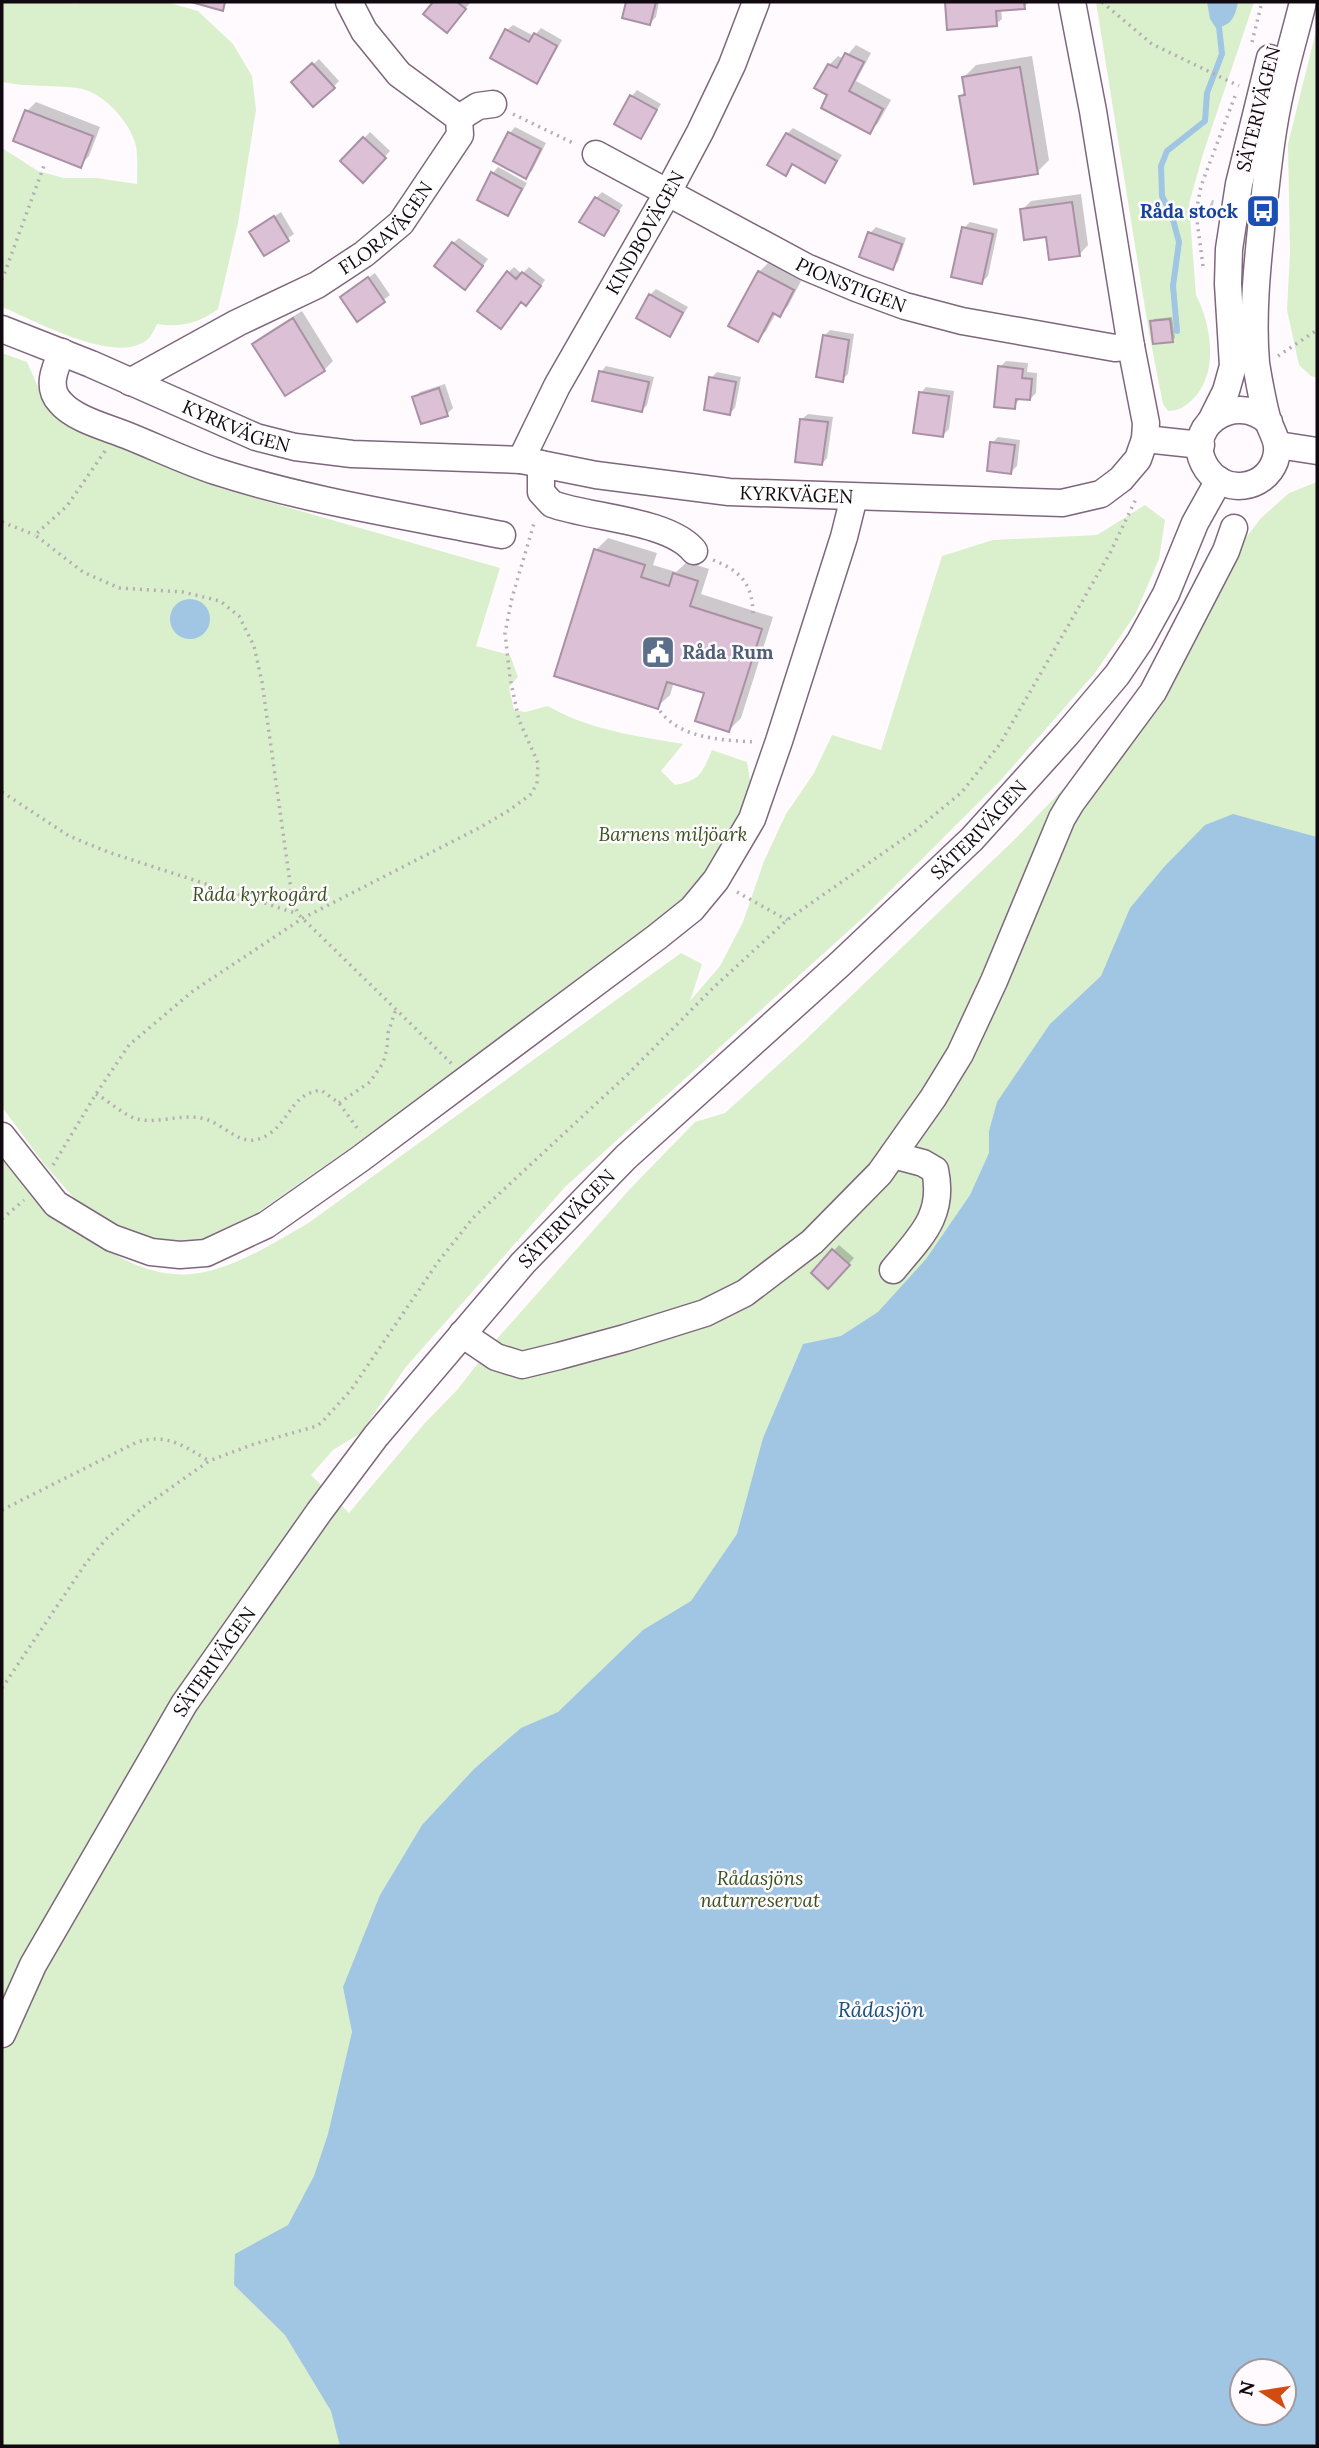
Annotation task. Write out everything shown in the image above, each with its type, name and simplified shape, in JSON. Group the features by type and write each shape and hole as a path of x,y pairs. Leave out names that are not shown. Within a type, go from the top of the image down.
{"street":[{"path":"349,2 364,31 399,74 458,118 478,106 493,104"},
{"name":"KINDBOVÄGEN","path":"531,462 557,386 668,192 732,65 756,2"},
{"name":"KYRKVÄGEN","path":"2,328 256,436 295,447 364,454 531,462 596,475 729,492 1062,503 1101,494 1121,479 1138,459 1146,423 1072,2"},
{"name":"SÄTERIVÄGEN","path":"1206,433 1226,391 1233,366 1228,284 1229,249 1239,184 1285,2"},
{"name":"SÄTERIVÄGEN","path":"1273,434 1256,365 1257,264 1270,147 1280,91 1303,2"},
{"name":"FLORAVÄGEN","path":"130,382 237,323 317,285 391,233 416,203 460,135 458,118"},
{"name":"PIONSTIGEN","path":"596,155 806,267 905,306 961,321 1115,348 1131,346"},
{"path":"62,352 52,377 54,394 61,404 80,416 116,431 215,471 372,509 502,535"},
{"path":"1240,409 1259,414 1273,434 1275,463 1259,481 1236,486 1219,480 1205,465 1206,433 1221,413 1240,409"},
{"path":"1144,439 1206,433"},
{"path":"1273,434 1317,451"},
{"path":"531,462 545,498 562,508 656,529 675,536 694,551"},
{"name":"SÄTERIVÄGEN","path":"2,2034 33,1965 184,1704 376,1436 523,1263 626,1157 840,964 972,839 1067,734 1117,675 1140,641 1166,594 1195,523 1219,480"},
{"path":"2,1136 57,1204 112,1238 151,1252 180,1255 206,1253 266,1225 467,1079 683,916 716,880 752,819 844,537 854,497"},
{"path":"462,1334 496,1357 523,1365 705,1313 745,1293 812,1242 880,1173 960,1054 994,981 1062,818 1070,803 1153,692 1226,551 1234,528"},
{"path":"893,1155 923,1163 935,1170 939,1188 936,1210 926,1229 893,1270"}],"path":[{"path":"1102,2 1152,44 1238,86"},
{"path":"493,104 596,155"},
{"path":"2,279 45,163"},
{"path":"35,535 67,506 93,471 116,431"},
{"path":"2,1688 86,1563 106,1539 142,1508 209,1461 254,1444 317,1426 322,1422 351,1390 438,1262 473,1218 627,1075 713,988 787,920 916,830 962,792 1000,744 1055,653 1110,553 1136,499 1136,490"},
{"path":"2,1219 41,1186 129,1045 193,991 303,918 508,811 530,795 537,784 538,763 519,720 510,678 505,633 541,492"},
{"path":"2,522 35,535 83,572 120,587 183,592 220,601 239,616 254,646 262,682 292,897 298,914"},
{"path":"694,551 730,567 741,576 753,602 753,616"},
{"path":"660,711 666,719 684,730 711,738 779,741"},
{"path":"2,792 69,836 98,848 298,914 467,1079"},
{"path":"716,880 787,920"},
{"path":"340,1102 369,1082 383,1063 388,1033 396,1009"},
{"path":"96,1094 135,1119 204,1118 239,1139 255,1139 269,1134 307,1093 321,1090 340,1102 373,1149"},
{"path":"2,1510 137,1442 152,1438 165,1438 209,1461"}],"green space":[{"path":"5,2 166,2 198,11 233,44 252,76 256,110 238,223 218,309 211,314 182,325 157,324 149,338 135,346 118,348 76,339 2,307 2,148 38,171 64,178 96,178 137,184 137,155 133,136 121,117 105,101 77,88 2,82 2,5"},
{"path":"1096,2 1254,2 1189,204 1196,295 1206,321 1210,350 1201,390 1184,407 1168,411 1163,404 1149,333","holes":["1170,319 1173,342 1153,344 1150,321"]},
{"path":"1317,27 1317,378 1299,365 1287,310 1290,253 1288,144"},
{"name":"Råda kyrkogård","path":"2,353 27,362 39,389 67,417 220,488 500,568 476,646 510,655 518,677 509,687 514,710 525,712 548,706 596,726 683,744 661,771 675,785 690,781 700,774 712,750 747,762 752,792 749,814 690,896 460,1071 214,1243 152,1246 95,1222 44,1164 2,1107"},
{"name":"Rådasjöns naturreservat","path":"1317,482 1317,2446 2,2446 2,1156 71,1223 97,1243 125,1260 154,1271 184,1274 216,1269 263,1249 307,1224 681,953 702,964 690,1001 720,966 743,922 764,861 786,814 814,773 832,735 881,750 942,556 993,540 1097,535 1145,505 1165,520 1159,559 1135,615 1094,674 1000,781 865,916 565,1187 405,1368 361,1433 333,1450 311,1475 349,1513 424,1424 457,1390 496,1340 629,1190 695,1122 725,1113 799,1046 1014,840 1116,734 1228,561 1261,518 1289,493"}],"water":[{"path":"1207,2 1238,2 1232,20 1216,28 1210,19"},
{"path":"190,599 204,605 210,619 204,633 190,639 176,633 170,619 176,605"},
{"name":"Rådasjön","path":"1233,814 1317,837 1317,2446 340,2446 331,2411 285,2335 234,2285 235,2254 288,2225 314,2176 328,2134 352,2032 343,1987 380,1895 422,1825 474,1769 521,1728 558,1712 643,1630 691,1601 737,1534 763,1438 803,1344 841,1336 878,1312 926,1259 970,1195 989,1153 989,1131 997,1102 1050,1024 1101,976 1130,908 1164,867 1205,825"}],"building":[{"path":"191,2 225,2 223,11"},
{"path":"433,2 457,2 466,9 447,33 423,14"},
{"path":"626,2 656,2 650,25 622,18"},
{"path":"945,2 1024,2 1025,9 996,11 997,26 947,30"},
{"path":"505,29 529,42 534,33 557,46 537,84 490,58"},
{"path":"845,53 864,62 849,91 883,109 870,134 821,108 827,95 814,88 828,64 837,68"},
{"path":"312,63 335,88 313,107 291,82"},
{"path":"1020,67 1038,174 974,184 959,96 965,95 962,77"},
{"path":"630,95 657,110 641,139 614,124"},
{"path":"25,110 93,136 81,168 13,141"},
{"path":"508,132 541,149 526,179 493,161"},
{"path":"786,133 837,161 825,183 792,164 786,176 767,165"},
{"path":"363,137 386,158 363,183 340,161"},
{"path":"491,172 522,189 508,216 477,200"},
{"path":"595,197 619,211 604,236 579,222"},
{"path":"1072,202 1080,256 1049,260 1046,237 1024,240 1020,209"},
{"path":"274,216 289,241 264,256 249,232"},
{"path":"962,227 993,234 982,284 951,277"},
{"path":"868,232 902,244 893,270 859,257"},
{"path":"452,242 483,266 465,290 434,266"},
{"path":"507,271 516,279 522,272 541,286 526,306 521,302 501,329 477,311"},
{"path":"758,271 794,290 780,317 773,313 758,342 728,326"},
{"path":"368,277 385,302 357,322 340,297"},
{"path":"649,294 683,313 670,337 636,318"},
{"path":"293,318 325,371 285,396 252,344"},
{"path":"1170,319 1173,342 1153,344 1150,321"},
{"path":"823,335 849,340 843,382 816,377"},
{"path":"998,366 1023,369 1022,378 1032,379 1030,400 1016,399 1015,409 994,407"},
{"path":"599,371 649,382 642,412 592,401"},
{"path":"709,377 736,382 730,415 704,410"},
{"path":"439,388 448,416 421,424 412,397"},
{"path":"919,392 949,396 943,437 913,433"},
{"path":"800,419 828,422 822,465 795,462"},
{"path":"990,442 1015,445 1011,474 987,471"},
{"name":"Råda Rum","path":"594,549 645,565 641,577 669,586 673,573 698,581 690,606 762,629 729,732 695,721 704,693 667,682 658,709 554,676"},
{"path":"832,1249 850,1265 828,1289 811,1273"}],"waterway":[{"path":"1177,331 1173,286 1179,242 1172,216 1162,196 1161,166 1167,151 1205,121 1207,93 1222,54 1219,27"}],"place":[{"name":"Råda stock","path":"1263,211"},
{"name":"Råda Rum","path":"658,652"}],"park label":[{"name":"Barnens miljöark","path":"673,834"}]}
